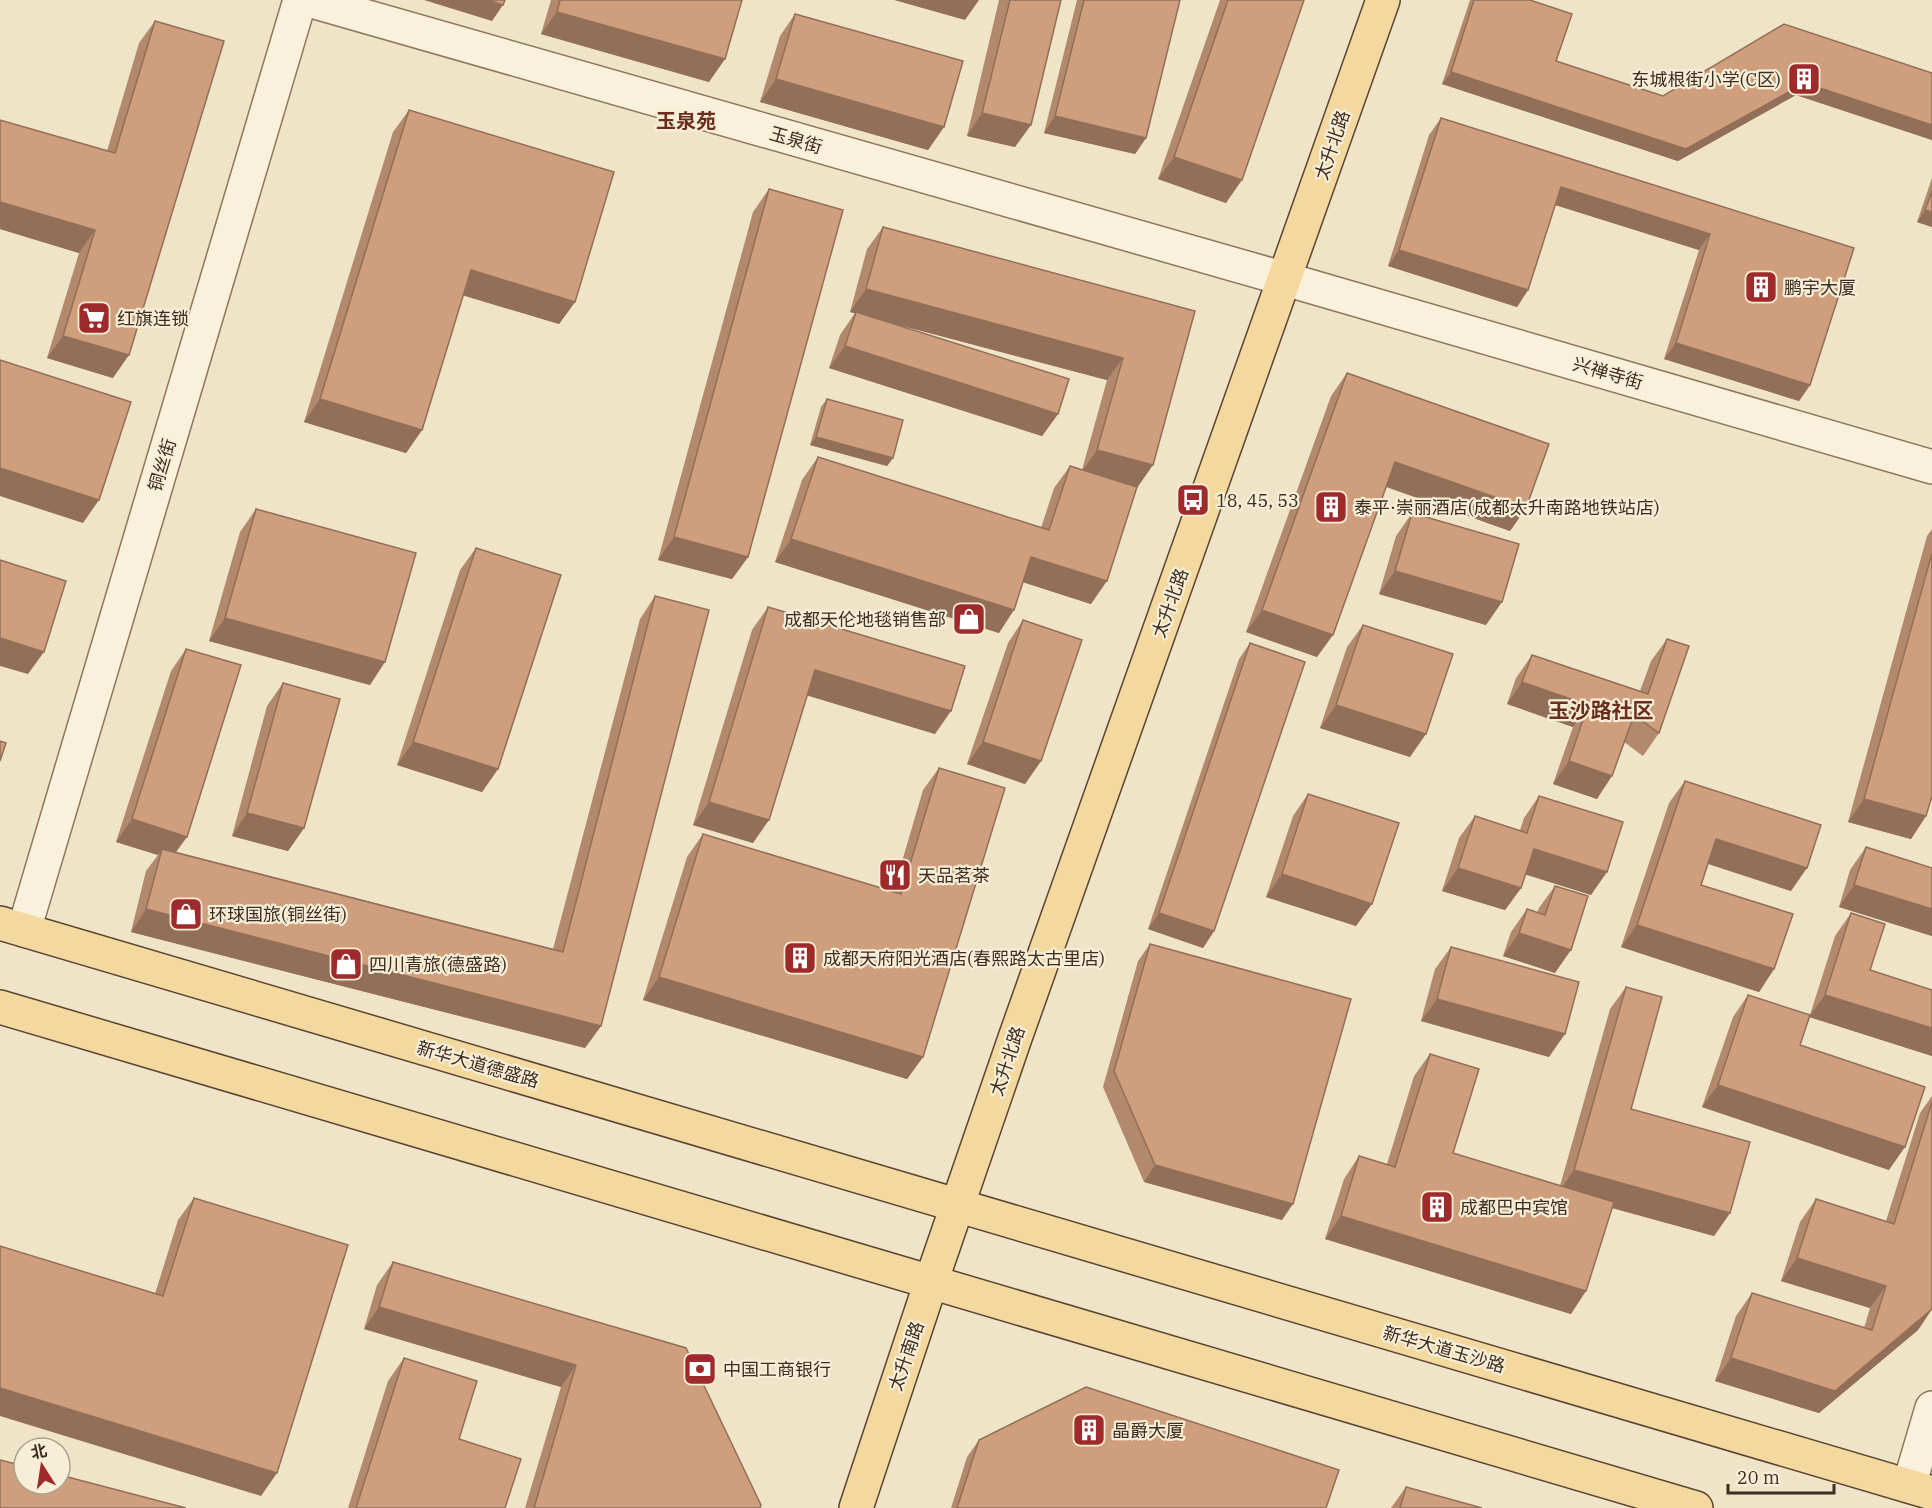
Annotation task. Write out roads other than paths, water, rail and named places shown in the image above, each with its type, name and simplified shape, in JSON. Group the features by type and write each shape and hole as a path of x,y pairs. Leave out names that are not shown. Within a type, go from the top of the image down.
{"main road":[{"name":"太升北路","path":"957,1206 1383,0"},
{"name":"新华大道德盛路","path":"12,926 957,1206"},
{"path":"0,1007 1696,1508"},
{"name":"太升南路","path":"856,1508 957,1206"},
{"name":"新华大道玉沙路","path":"957,1206 1920,1490"}],"street":[{"name":"铜丝街","path":"12,926 300,0"},
{"name":"玉泉街","path":"308,0 1285,279"},
{"name":"兴禅寺街","path":"1285,279 1932,467"},
{"path":"1920,1490 1932,1408"}],"place":[{"name":"东城根街小学(C区)","path":"1804,79"},
{"name":"鹏宇大厦","path":"1761,287"},
{"name":"红旗连锁","path":"94,318"},
{"name":"18, 45, 53","path":"1193,500"},
{"name":"泰平·崇丽酒店(成都太升南路地铁站店)","path":"1331,507"},
{"name":"成都天伦地毯销售部","path":"969,619"},
{"name":"天品茗茶","path":"895,875"},
{"name":"环球国旅(铜丝街)","path":"186,914"},
{"name":"成都天府阳光酒店(春熙路太古里店)","path":"800,958"},
{"name":"四川青旅(德盛路)","path":"346,964"},
{"name":"成都巴中宾馆","path":"1437,1207"},
{"name":"中国工商银行","path":"700,1369"},
{"name":"晶爵大厦","path":"1089,1430"}],"district":[{"name":"玉泉苑","path":"686,120"},
{"name":"玉沙路社区","path":"1601,710"}]}
